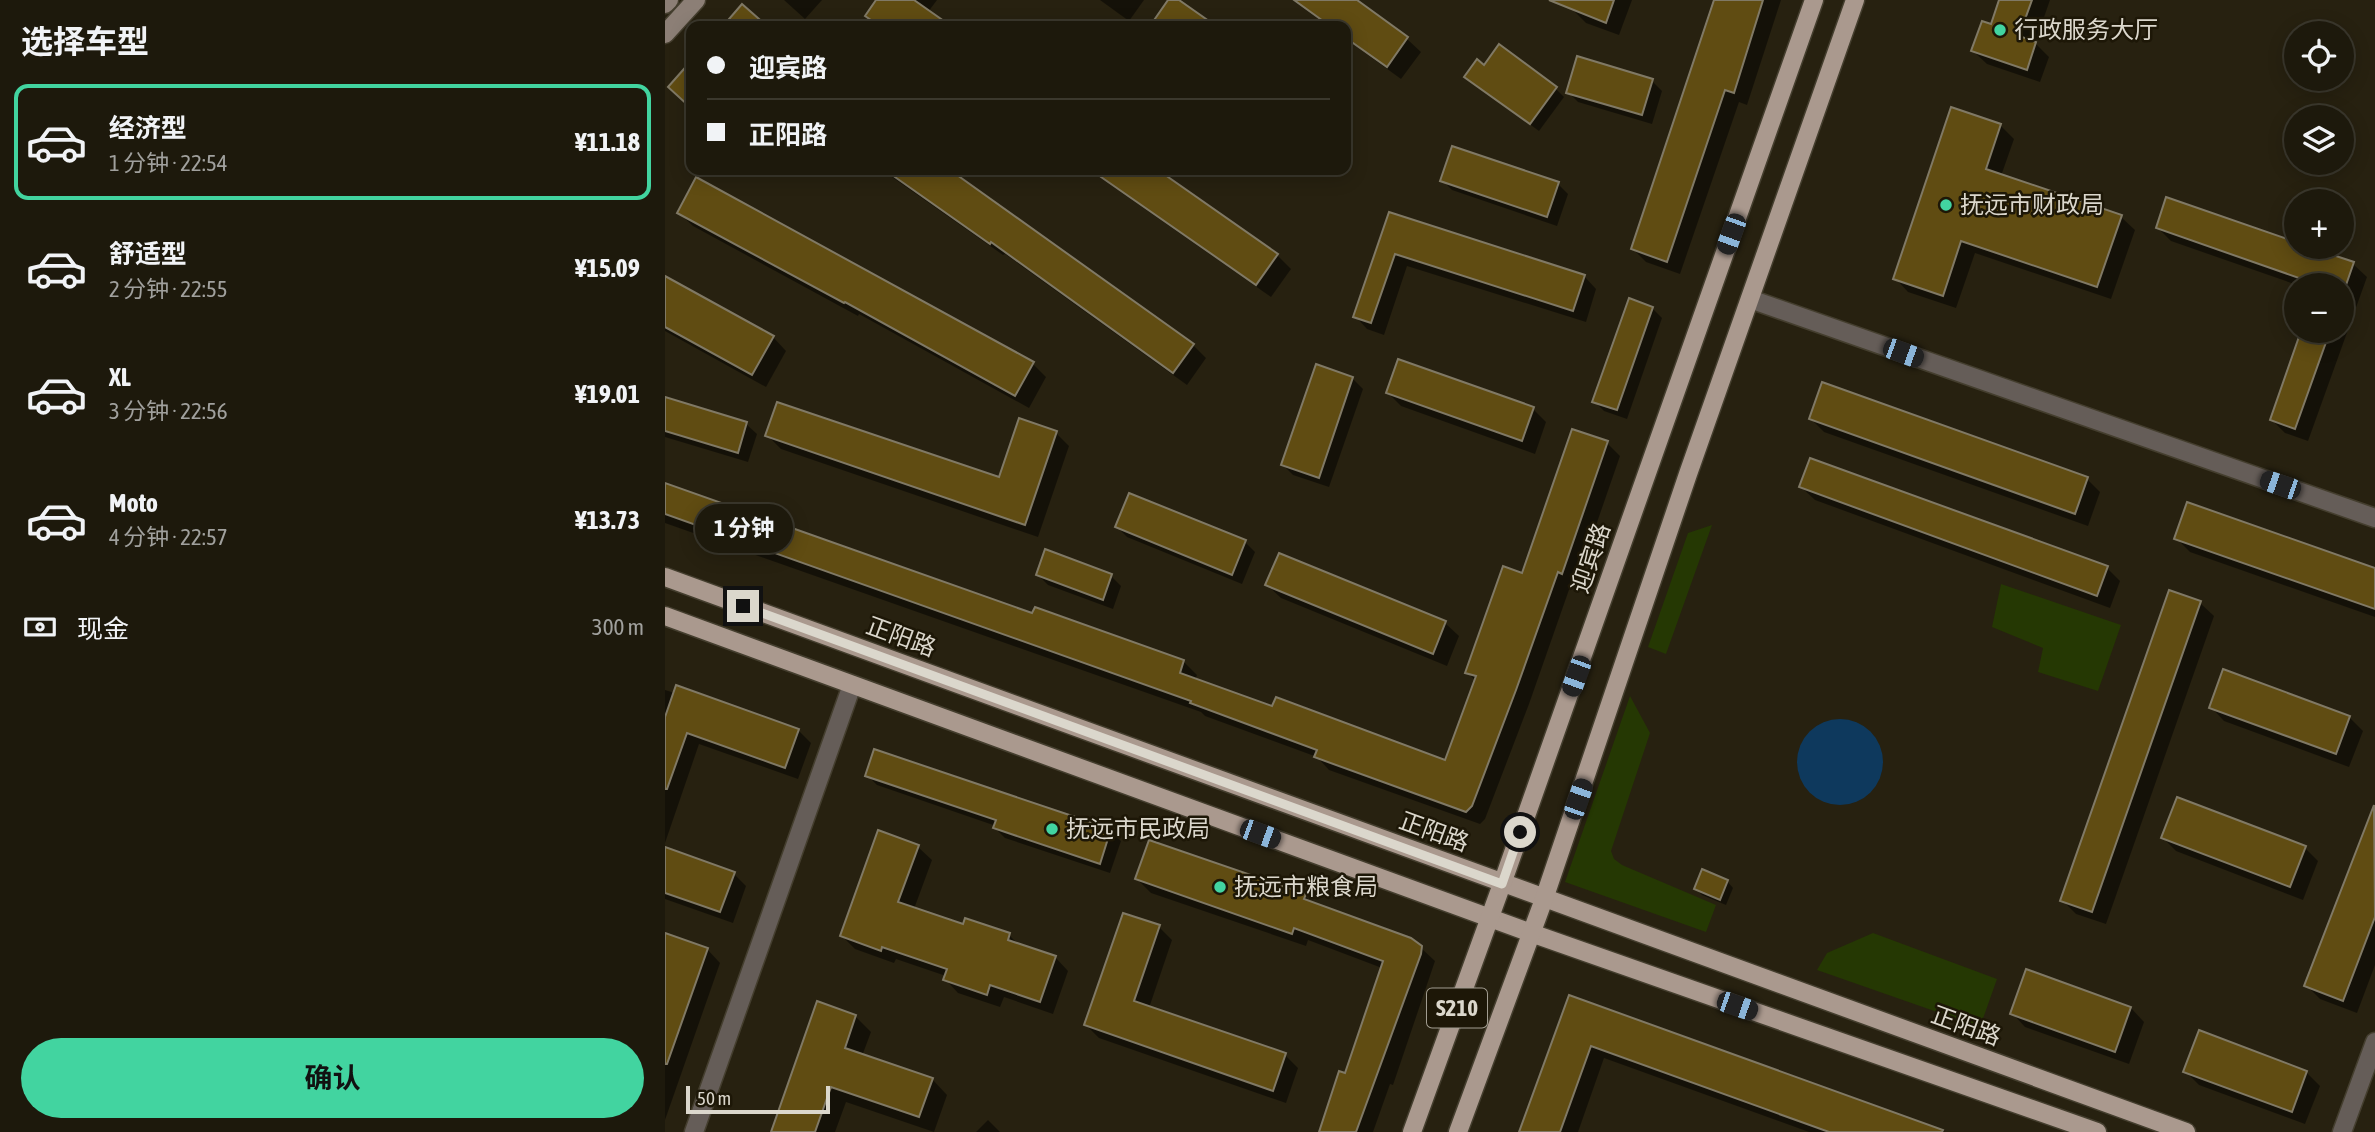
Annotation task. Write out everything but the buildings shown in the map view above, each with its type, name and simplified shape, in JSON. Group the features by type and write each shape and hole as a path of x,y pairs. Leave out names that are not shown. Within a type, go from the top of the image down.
{"main road":[{"path":"665,4 669,0"},
{"path":"665,34 696,0"},
{"name":"迎宾路","path":"1412,1132 1814,0"},
{"path":"1544,899 1855,0"},
{"name":"正阳路","path":"665,577 2186,1132"},
{"path":"665,616 1489,918 2097,1132"},
{"name":"S210","path":"1458,1132 1544,899"}],"street":[{"path":"1750,299 2375,518"},
{"path":"694,1132 852,685"},
{"path":"2342,1132 2375,1042"}],"green space":[{"path":"1712,525 1666,654 1648,647 1688,533"},
{"path":"2001,584 2121,625 2098,691 2038,672 2043,648 1992,627"},
{"path":"1630,696 1650,733 1611,851 1614,859 1622,865 1716,905 1706,932 1565,882"},
{"path":"1873,933 1997,979 1980,1027 1817,970 1827,953"}],"water":[{"path":"1832,719 1848,719 1871,731 1880,745 1883,762 1880,779 1871,793 1848,805 1832,805 1816,798 1804,786 1797,770 1797,754 1804,738 1816,726"}],"place":[{"name":"行政服务大厅","path":"2000,30"},
{"name":"抚远市财政局","path":"1946,205"},
{"name":"抚远市民政局","path":"1052,829"},
{"name":"抚远市粮食局","path":"1220,887"}],"route":[{"path":"743,606 1502,884 1520,832"}]}
